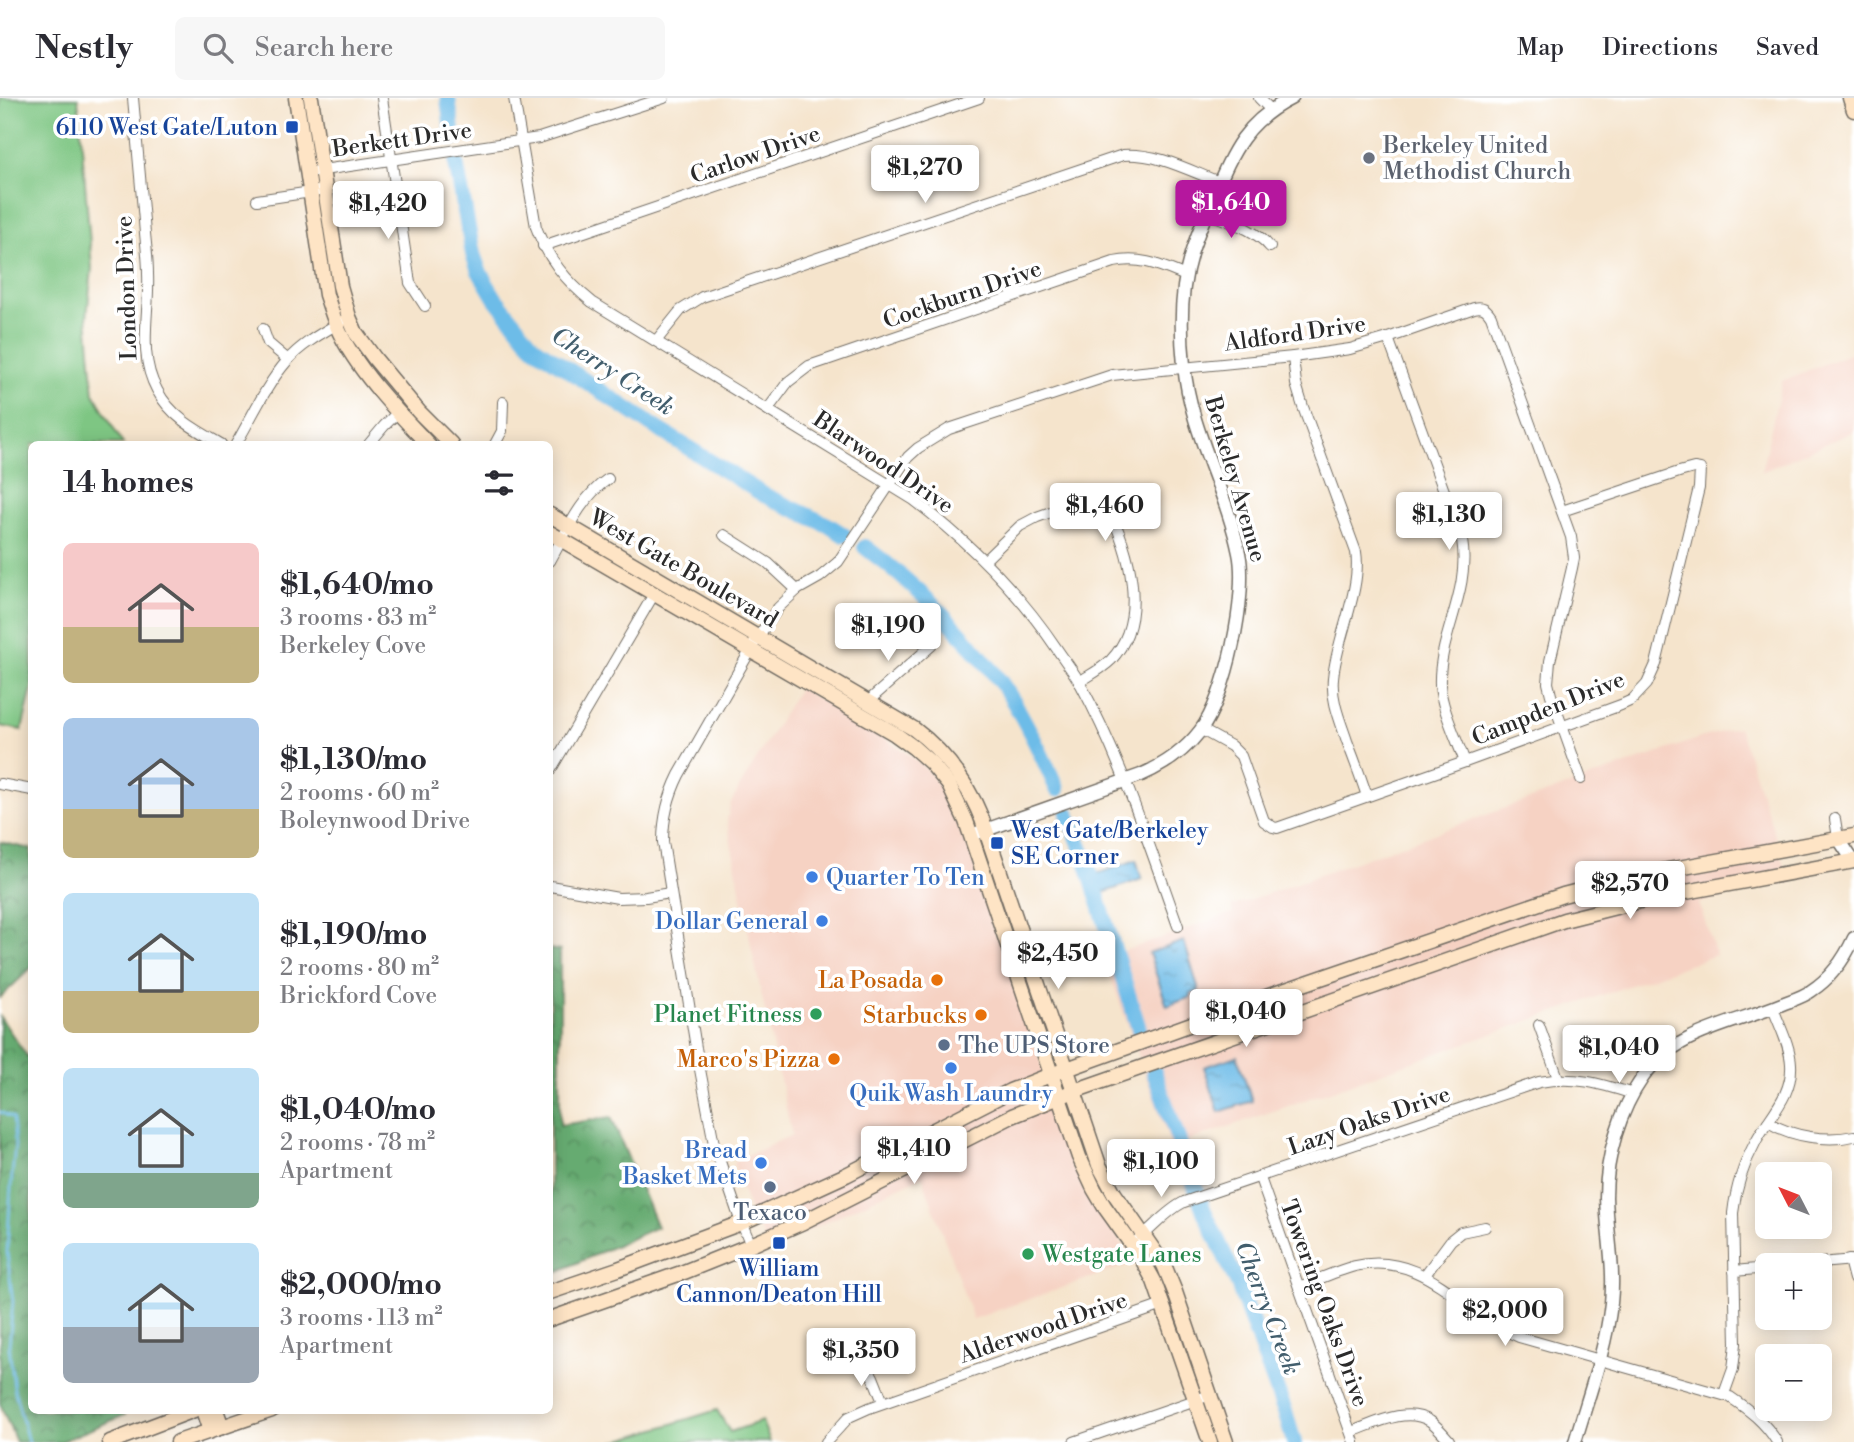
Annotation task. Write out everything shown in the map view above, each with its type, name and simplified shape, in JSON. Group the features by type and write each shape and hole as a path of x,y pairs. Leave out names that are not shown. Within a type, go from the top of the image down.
{"main road":[{"path":"296,98 314,172 325,190 340,286 342,321 356,333 419,412 448,441"},
{"path":"312,98 314,172 310,192 326,295 342,321 354,357 425,441"},
{"path":"1850,98 1854,110"},
{"name":"West Gate Boulevard","path":"553,517 870,702 914,729 945,756 973,797 1002,930 1060,1072"},
{"name":"West Gate Boulevard","path":"555,537 893,733 931,762 949,785 979,832 1018,923 1067,1093 1103,1174 1138,1240 1203,1397 1226,1442"},
{"path":"553,1291 741,1223 1010,1091 1280,992 1446,934 1608,882 1854,836"},
{"path":"553,1318 684,1272 751,1245 803,1222 1012,1116 1067,1093 1564,920 1607,908 1854,861"},
{"path":"1002,930 1018,923"},
{"path":"1446,934 1454,958"},
{"path":"916,1138 929,1159"},
{"name":"West Gate Boulevard","path":"1138,1240 1164,1265 1203,1397 1210,1442"},
{"path":"110,1442 184,1414"},
{"path":"206,1414 216,1429"},
{"path":"216,1414 216,1429"},
{"path":"178,1442 260,1414"}],"street":[{"name":"London Drive","path":"133,98 149,274 145,329 150,375 161,398 176,415 216,441"},
{"path":"382,98 410,283 425,306"},
{"name":"Blarwood Drive","path":"514,98 533,217 543,246 553,263 578,290 592,302 890,484 930,512 985,560 1040,623 1079,682 1103,731 1125,781 1178,926"},
{"name":"Berkett Drive","path":"314,172 540,138 664,98"},
{"name":"Carlow Drive","path":"543,246 979,98"},
{"path":"1259,98 1271,110"},
{"name":"Berkeley Avenue","path":"979,832 1125,781 1170,761 1202,730 1217,699 1237,621 1242,568 1235,536 1199,433 1184,368 1182,317 1185,276 1219,182 1236,145 1253,125 1292,98"},
{"path":"656,341 681,310 702,297 1123,155 1146,155 1219,182"},
{"path":"257,200 325,190"},
{"path":"1207,213 1255,233 1270,247"},
{"name":"Cockburn Drive","path":"768,409 788,382 809,366 1114,262 1147,261 1185,276"},
{"name":"Aldford Drive","path":"751,1245 714,1144 663,842 668,799 758,637 778,608 797,590 820,577 838,562 900,467 918,447 949,429 1112,375 1350,349 1480,306 1488,311 1571,537 1574,558 1550,661 1548,683 1581,779"},
{"path":"238,441 288,360 301,347 342,321"},
{"path":"263,329 268,343 288,360"},
{"path":"1388,338 1462,540 1463,578 1441,666 1440,686 1465,762"},
{"path":"1293,357 1296,384 1303,407 1358,562 1335,665 1332,691 1367,796"},
{"path":"497,441 502,431 503,402"},
{"path":"372,441 398,412"},
{"name":"Campden Drive","path":"1202,730 1231,746 1241,756 1264,821 1278,828 1632,700 1647,684 1659,652 1700,482 1700,469 1679,472 1562,512"},
{"path":"555,537 569,527 587,498 608,479"},
{"path":"985,560 1020,526 1037,517 1090,498 1102,500 1106,504 1126,555 1133,601 1127,632 1115,655 1110,662 1079,682"},
{"path":"724,535 768,563 797,590"},
{"path":"553,766 654,594"},
{"path":"870,702 931,646"},
{"path":"0,784 28,789"},
{"path":"1835,819 1838,838 1854,861"},
{"path":"553,887 618,898 670,893"},
{"path":"1575,1442 1608,1326 1613,1284 1606,1199 1608,1173 1613,1145 1633,1094 1644,1076 1671,1049 1689,1038 1810,993 1842,962 1854,938"},
{"path":"1724,1394 1735,1356 1735,1192 1741,1172 1757,1139 1787,1092 1791,1076 1787,1046 1773,1007"},
{"path":"1539,1025 1558,1078"},
{"name":"Lazy Oaks Drive","path":"1138,1240 1184,1202 1539,1082 1558,1078 1597,1082 1633,1094"},
{"path":"1768,1122 1787,1132 1838,1139 1854,1136"},
{"name":"Towering Oaks Drive","path":"1259,1178 1352,1437"},
{"path":"1425,1275 1451,1240 1461,1232 1485,1227"},
{"path":"1832,1262 1851,1260 1854,1279"},
{"path":"1299,1287 1354,1267 1372,1264 1404,1267 1425,1275 1492,1323 1511,1333 1724,1394 1752,1412 1777,1442"},
{"path":"1734,1271 1755,1269"},
{"name":"Alderwood Drive","path":"826,1442 849,1417 883,1402 1163,1305"},
{"path":"863,1360 883,1402"},
{"path":"1074,1442 1203,1397"},
{"path":"1352,1437 1396,1417 1418,1415 1429,1420 1449,1440"}],"shaded area":[{"path":"1854,352 1854,431 1761,472 1782,381"},
{"path":"799,688 905,752 927,770 944,792 961,826 1079,1174 1101,1216 1136,1262 973,1319 922,1176 769,1249 747,1204 733,1162 792,1135 727,821 730,805"},
{"path":"1739,727 1790,881 1741,890 1699,903 1716,955 1171,1147 1104,958 1233,913 1231,907 1700,738"}],"green space":[{"path":"0,98 78,98 92,268 87,317 94,394 121,441 28,441 28,705 22,730 0,726"},
{"path":"0,842 28,848 28,971 0,998"},
{"path":"553,950 560,951 560,1125 611,1117 657,1227 553,1274"},
{"path":"0,1017 28,1058 28,1414 125,1415 60,1442 16,1442 0,1404"},
{"path":"717,1410 730,1432 762,1421 770,1442 614,1442"}],"water":[{"path":"1136,860 1142,879 1103,893 1096,874"},
{"path":"1184,941 1199,991 1167,1006 1149,953"},
{"path":"1237,1056 1252,1101 1219,1112 1204,1067"}],"waterway":[{"name":"Cherry Creek","path":"448,98 453,138"},
{"name":"Cherry Creek","path":"456,163 473,254 479,271 495,298 533,346 650,424 764,495 844,535"},
{"name":"Cherry Creek","path":"865,547 903,577 938,610 987,664 1017,708 1057,789"},
{"name":"Cherry Creek","path":"1068,814 1084,854 1139,1029"},
{"name":"Cherry Creek","path":"1154,1072 1204,1211 1238,1284 1294,1442"},
{"path":"0,1112 13,1118 15,1145 7,1252 13,1302 9,1346 14,1388 28,1442"}],"place":[{"name":"6110 West Gate/Luton","path":"292,127"},
{"name":"Berkeley United Methodist Church","path":"1369,158"},
{"name":"West Gate/Berkeley SE Corner","path":"997,843"},
{"name":"Quarter To Ten","path":"812,877"},
{"name":"Dollar General","path":"822,921"},
{"name":"La Posada","path":"937,980"},
{"name":"Planet Fitness","path":"816,1014"},
{"name":"Starbucks","path":"981,1015"},
{"name":"The UPS Store","path":"944,1045"},
{"name":"Marco's Pizza","path":"834,1059"},
{"name":"Quik Wash Laundry","path":"951,1068"},
{"name":"Bread Basket Mets","path":"761,1163"},
{"name":"Texaco","path":"770,1187"},
{"name":"William Cannon/Deaton Hill","path":"779,1243"},
{"name":"Westgate Lanes","path":"1028,1254"}]}
